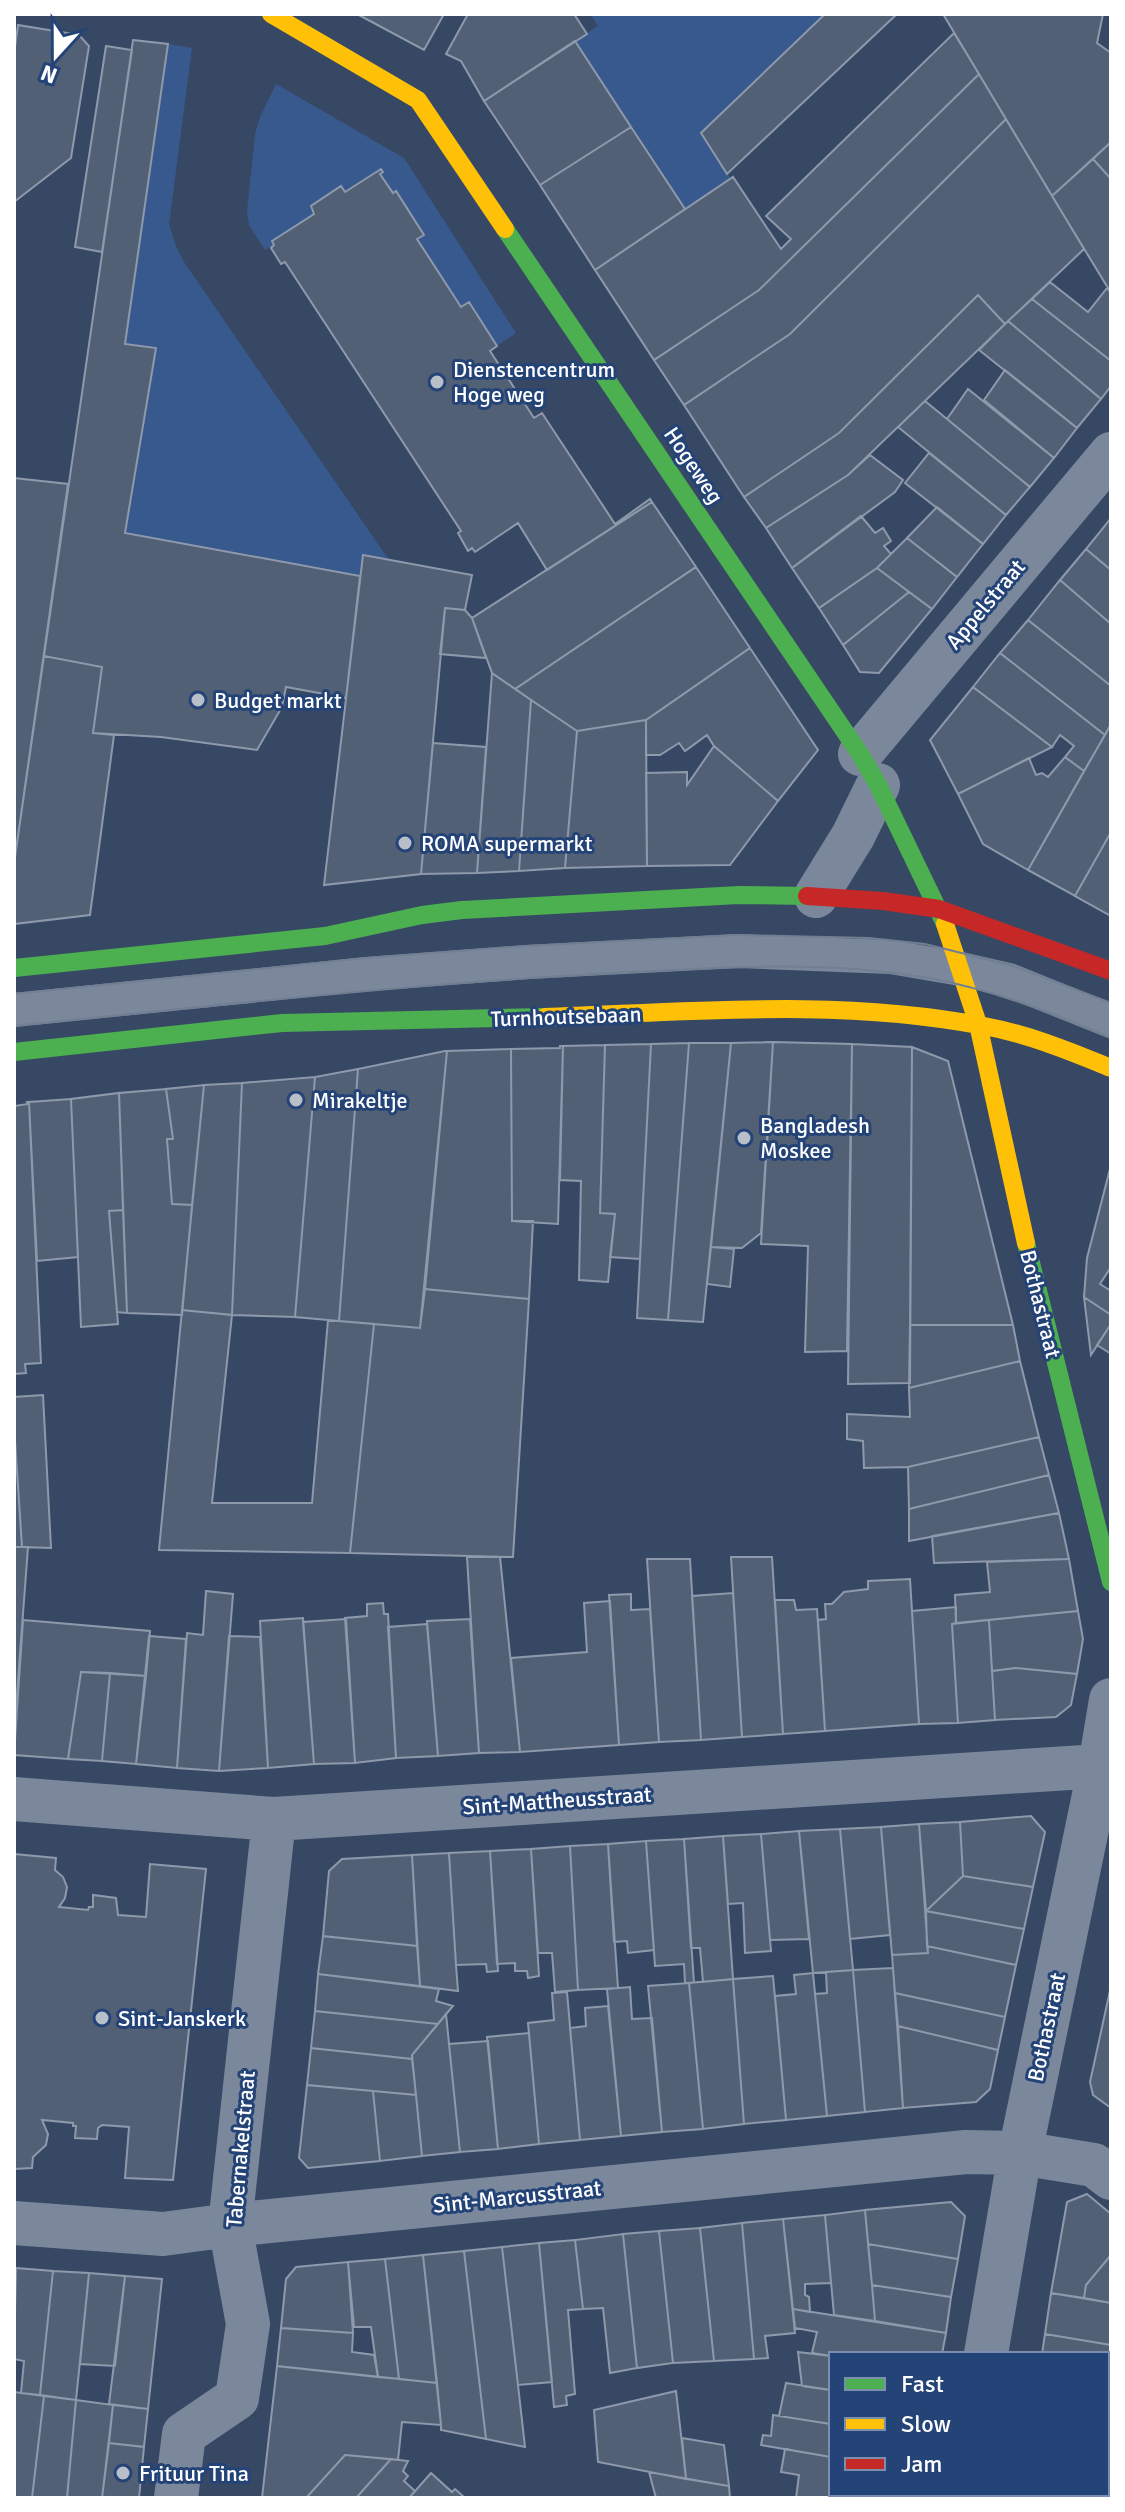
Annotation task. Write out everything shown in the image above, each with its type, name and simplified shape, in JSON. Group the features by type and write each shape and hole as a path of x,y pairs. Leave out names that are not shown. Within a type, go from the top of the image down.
{"main road":[{"name":"Hogeweg","path":"271,14 418,100 869,770 939,909 978,1024"},
{"path":"14,968 325,936 422,915 462,910 725,895 816,896 939,909 1111,971"},
{"name":"Turnhoutsebaan","path":"14,1052 323,1021 826,1011 881,1012 978,1024 1051,1045 1111,1068"},
{"name":"Bothastraat","path":"978,1024 1017,1209 1111,1582"}],"street":[{"name":"Appelstraat","path":"869,770 1111,454"},
{"path":"816,896 853,836 869,770"},
{"name":"Bothastraat","path":"986,2352 1020,2153 1111,1700"},
{"name":"Sint-Mattheusstraat","path":"14,1799 274,1819 1100,1766"},
{"name":"Tabernakelstraat","path":"176,2498 184,2434 237,2398 248,2324 230,2225 274,1819"},
{"name":"Sint-Marcusstraat","path":"14,2223 163,2234 966,2152 1020,2153 1094,2165 1111,2178"}],"lane":[{"path":"14,1010 367,974 738,951 891,957 961,969 1009,980 1111,1021"}],"shaded area":[{"path":"590,14 825,14 701,133 731,179 685,209 575,41 598,26"},
{"path":"168,44 192,48 169,224 176,246 389,560 363,555 360,576 125,533 156,348 125,344"},
{"path":"276,84 404,158 516,333 497,346 469,302 461,307 417,239 423,234 396,192 393,193 380,174 381,169 345,192 341,186 311,206 314,214 272,241 274,245 265,250 249,225 247,212 255,134"}],"building":[{"path":"357,14 444,14 424,50"},
{"path":"468,14 574,14 587,34 484,101 461,61 446,54"},
{"path":"825,14 897,14 727,174 701,133"},
{"path":"943,14 1103,14 1097,43 1111,53 1111,142 1052,196"},
{"path":"18,25 79,35 89,46 71,158 14,202 14,54"},
{"path":"954,33 979,74 759,290 654,360 595,270 733,177 781,249 791,239 766,216"},
{"path":"133,40 168,44 125,344 156,348 125,533 360,576 346,698 286,687 282,707 257,750 161,737 93,733 102,667 44,656"},
{"path":"575,41 631,127 540,185 484,101"},
{"path":"106,46 132,50 102,252 75,247"},
{"path":"979,74 1006,119 790,334 684,405 654,360 759,290"},
{"path":"1006,119 1084,249 1005,324 978,295 839,433 744,497 684,405 790,334"},
{"path":"631,127 685,209 595,270 540,185"},
{"path":"1111,142 1111,179 1093,159"},
{"path":"1093,159 1111,179 1111,293 1052,196"},
{"name":"Dienstencentrum Hoge weg","path":"381,169 383,172 380,174 393,193 396,191 424,235 417,239 461,307 469,302 497,346 490,351 534,418 542,413 615,524 650,499 652,502 547,570 518,523 475,552 472,548 468,551 458,533 461,531 285,262 281,264 271,248 274,245 272,241 314,214 311,206 341,186 345,192"},
{"path":"1050,282 1088,312 1107,288 1111,293 1111,361 1032,299"},
{"path":"978,295 1005,324 848,475 766,528 744,497 839,433"},
{"path":"1032,299 1111,361 1111,386 1101,399 1008,321"},
{"path":"1008,321 1101,399 1077,428 979,350"},
{"path":"1005,370 1077,428 1054,458 984,400"},
{"path":"968,389 1054,458 1030,487 947,419"},
{"path":"925,401 1030,487 1006,515 898,427"},
{"path":"929,453 1006,515 983,544 905,483"},
{"path":"870,455 903,480 895,492 792,568 766,528 848,475"},
{"path":"14,478 68,484 14,864"},
{"path":"652,502 696,567 515,689 492,673 472,618"},
{"path":"937,507 983,544 957,577 907,538"},
{"path":"861,516 875,533 883,528 891,541 884,546 891,554 877,568 819,608 792,568"},
{"path":"1111,518 1111,570 1086,549"},
{"path":"907,538 957,577 932,609 877,568"},
{"path":"1086,549 1111,570 1111,624 1060,580"},
{"path":"363,555 472,575 465,610 445,608 421,874 324,885"},
{"path":"696,567 750,648 646,720 577,731 515,689"},
{"path":"877,568 909,592 843,645 819,608"},
{"path":"1060,580 1111,624 1111,686 1028,620"},
{"path":"909,592 932,609 879,673 860,672 843,645"},
{"path":"445,608 465,610 472,618 486,658 440,654"},
{"path":"1028,620 1111,686 1111,724 1105,735 1000,653"},
{"path":"750,648 818,750 778,801 714,746 707,735 685,751 679,743 660,755 646,755 646,720"},
{"path":"1000,653 1105,735 1084,771 1065,757 1074,746 1060,735 1052,747 973,687"},
{"path":"44,656 102,667 93,733 114,735 90,915 14,924 14,864"},
{"path":"492,673 531,700 519,871 477,873"},
{"path":"973,687 1052,747 958,794 930,740"},
{"path":"531,700 577,731 565,868 519,871"},
{"path":"646,720 647,866 565,868 577,731"},
{"path":"1111,724 1111,832 1075,896 1028,870"},
{"path":"433,743 486,747 477,873 421,874"},
{"path":"714,746 778,801 730,865 647,866 646,773 687,772 687,785"},
{"path":"1065,757 1084,771 1028,870 983,844 958,794 1029,758 1036,775 1042,773 1048,777"},
{"path":"1111,832 1111,916 1075,896"},
{"path":"773,1042 852,1044 847,1351 805,1352 808,1246 761,1244"},
{"name":"Bangladesh Moskee","path":"773,1042 761,1233 742,1248 711,1247 731,1043"},
{"path":"689,1043 731,1043 703,1322 668,1320"},
{"path":"689,1043 668,1320 637,1318 651,1044"},
{"path":"651,1044 640,1259 610,1257 615,1214 600,1213 605,1045"},
{"path":"852,1044 912,1047 910,1383 848,1384"},
{"path":"605,1045 600,1213 615,1214 608,1282 579,1280 581,1181 560,1180 563,1046"},
{"path":"563,1046 558,1224 512,1221 511,1049"},
{"path":"912,1047 948,1061 1013,1325 910,1325"},
{"path":"511,1049 512,1221 533,1221 529,1299 425,1289 447,1051"},
{"path":"447,1051 420,1328 339,1321 358,1069"},
{"path":"358,1069 339,1321 295,1317 315,1077"},
{"path":"315,1077 295,1317 232,1315 242,1083"},
{"path":"242,1083 232,1315 182,1310 204,1085"},
{"path":"204,1085 192,1205 172,1204 167,1139 173,1139 166,1089"},
{"path":"166,1089 173,1139 167,1139 172,1204 192,1205 182,1315 127,1313 119,1093"},
{"path":"119,1093 123,1210 109,1211 118,1324 81,1327 71,1099"},
{"path":"71,1099 78,1257 37,1261 29,1102"},
{"path":"27,1102 41,1363 25,1364 26,1373 14,1374 14,1106"},
{"path":"1111,1165 1111,1267 1100,1284 1111,1291 1111,1315 1084,1297 1087,1258"},
{"path":"123,1210 127,1313 117,1312 109,1211"},
{"path":"711,1247 734,1249 730,1287 707,1284"},
{"path":"425,1289 529,1299 513,1557 350,1553 374,1324 420,1328"},
{"path":"1084,1297 1111,1315 1111,1324 1091,1355"},
{"path":"182,1310 232,1315 212,1503 312,1503 328,1320 374,1324 350,1553 159,1550"},
{"path":"1111,1324 1111,1354 1097,1345"},
{"path":"910,1325 1013,1325 1020,1361 909,1388"},
{"path":"1020,1361 1039,1437 908,1467 864,1468 863,1441 847,1439 847,1414 910,1417 909,1388"},
{"path":"43,1395 51,1548 22,1547 14,1397"},
{"path":"14,1425 22,1547 14,1547"},
{"path":"1039,1437 1049,1475 909,1509 908,1467"},
{"path":"1049,1475 1059,1513 909,1541 909,1509"},
{"path":"1059,1513 1069,1559 934,1563 932,1536"},
{"path":"14,1547 28,1547 14,1734"},
{"path":"467,1557 500,1557 520,1752 479,1753"},
{"path":"731,1557 772,1557 783,1734 742,1737"},
{"path":"647,1559 690,1559 701,1740 659,1742"},
{"path":"1069,1559 1078,1611 956,1623 955,1595 990,1592 987,1562"},
{"path":"910,1579 919,1724 825,1731 818,1620 826,1619 825,1604 832,1604 844,1592 868,1589 868,1581"},
{"path":"206,1591 233,1594 219,1771 177,1768 187,1633 203,1635"},
{"path":"733,1593 742,1737 701,1740 692,1596"},
{"path":"631,1594 631,1610 650,1609 659,1742 619,1745 609,1595"},
{"path":"775,1600 794,1600 796,1610 817,1609 825,1731 783,1734"},
{"path":"610,1601 619,1745 520,1752 511,1658 587,1652 584,1603"},
{"path":"383,1603 384,1614 388,1614 396,1758 355,1763 345,1618 367,1616 367,1604"},
{"path":"956,1607 956,1623 952,1624 958,1723 919,1724 912,1611"},
{"path":"1078,1611 1083,1639 1077,1674 1015,1668 992,1671 989,1620"},
{"path":"303,1618 314,1764 268,1768 260,1621"},
{"path":"346,1619 355,1763 314,1764 303,1622"},
{"path":"470,1619 479,1753 438,1756 427,1621"},
{"path":"23,1620 150,1631 146,1676 81,1672 68,1759 14,1755"},
{"path":"989,1620 995,1720 958,1723 952,1624"},
{"path":"427,1624 438,1756 396,1758 388,1627"},
{"path":"149,1636 186,1639 177,1768 136,1764"},
{"path":"229,1636 260,1637 268,1768 219,1771"},
{"path":"1015,1668 1077,1674 1071,1705 1056,1717 995,1720 992,1671"},
{"path":"81,1672 110,1673 102,1761 68,1759"},
{"path":"110,1673 146,1676 136,1764 102,1761"},
{"path":"1031,1816 1045,1832 1033,1887 963,1876 960,1822"},
{"path":"960,1822 963,1876 926,1911 919,1824"},
{"path":"919,1824 928,1953 892,1955 881,1827"},
{"path":"881,1827 890,1935 850,1939 840,1829"},
{"path":"840,1829 853,1970 813,1973 799,1831"},
{"path":"799,1831 809,1939 770,1940 761,1834"},
{"path":"761,1834 771,1951 745,1953 743,1903 728,1904 723,1836"},
{"path":"723,1836 733,1979 703,1982 700,1948 691,1948 684,1839"},
{"path":"684,1839 694,1983 685,1983 684,1964 655,1966 646,1841"},
{"path":"646,1841 654,1950 628,1953 627,1941 614,1942 608,1844"},
{"path":"608,1844 618,1988 578,1990 570,1846"},
{"path":"570,1846 578,1990 555,1992 552,1953 538,1953 531,1849"},
{"path":"531,1849 539,1976 528,1978 527,1971 515,1971 515,1963 497,1964 490,1851"},
{"path":"490,1851 498,1971 487,1972 486,1964 456,1965 449,1853"},
{"path":"449,1853 458,1991 420,1986 412,1855"},
{"name":"Sint-Janskerk","path":"14,1854 56,1858 55,1870 63,1877 67,1887 59,1907 88,1910 93,1907 93,1895 116,1898 118,1915 146,1917 150,1864 206,1869 173,2180 125,2178 129,2127 102,2125 98,2128 97,2139 75,2138 76,2126 73,2123 42,2120 48,2134 46,2145 33,2157 32,2168 14,2169"},
{"path":"412,1855 417,1946 323,1936 329,1871 342,1859"},
{"path":"963,1876 1033,1887 1024,1929 926,1911"},
{"path":"926,1911 1024,1929 1016,1965 927,1946"},
{"path":"323,1936 417,1946 420,1986 318,1974"},
{"path":"927,1946 1016,1965 1005,2017 895,1993 892,1955 928,1953"},
{"path":"893,1968 903,2108 865,2112 853,1970"},
{"path":"853,1970 865,2112 827,2116 815,1994 827,1993 826,1972"},
{"path":"813,1973 827,2116 786,2120 775,1996 796,1994 794,1975"},
{"path":"318,1974 439,1989 436,2001 453,2006 438,2024 315,2011"},
{"path":"773,1976 786,2120 744,2124 733,1979"},
{"path":"733,1979 744,2124 703,2129 689,1983"},
{"path":"689,1983 703,2129 662,2132 648,1986"},
{"path":"1111,1986 1111,2108 1093,2095 1090,2082"},
{"path":"630,1987 632,2019 652,2018 662,2132 621,2136 607,1989"},
{"path":"567,1992 580,2140 539,2144 528,2023 554,2020 552,1993"},
{"path":"895,1993 1005,2017 998,2050 898,2026"},
{"path":"608,2006 621,2136 580,2140 570,2028 586,2026 585,2008"},
{"path":"315,2011 438,2024 412,2059 311,2048"},
{"path":"446,2014 460,2152 422,2156 412,2055"},
{"path":"898,2026 998,2050 990,2089 976,2102 903,2108"},
{"path":"529,2033 539,2144 498,2149 487,2037"},
{"path":"488,2041 498,2149 460,2152 449,2044"},
{"path":"311,2048 412,2059 416,2095 307,2085"},
{"path":"307,2085 373,2091 380,2161 308,2168 299,2158"},
{"path":"373,2091 416,2095 422,2156 380,2161"},
{"path":"1087,2194 1111,2214 1111,2255 1086,2285 1084,2298 1051,2293 1067,2202"},
{"path":"951,2202 965,2216 958,2259 868,2244 865,2210"},
{"path":"865,2210 875,2321 834,2315 825,2215"},
{"path":"825,2215 831,2283 805,2284 810,2312 793,2309 783,2219"},
{"path":"783,2219 795,2333 765,2336 768,2358 754,2359 742,2223"},
{"path":"742,2223 754,2359 714,2361 700,2228"},
{"path":"700,2228 714,2361 673,2363 659,2231"},
{"path":"659,2231 673,2363 637,2368 623,2234"},
{"path":"623,2234 637,2368 610,2373 603,2308 583,2309 575,2240"},
{"path":"575,2240 583,2309 568,2310 575,2394 566,2396 567,2405 554,2407 539,2243"},
{"path":"539,2243 552,2382 518,2385 502,2247"},
{"path":"868,2244 958,2259 951,2297 872,2285"},
{"path":"502,2247 525,2447 486,2439 464,2251"},
{"path":"464,2251 486,2439 441,2430 423,2255"},
{"path":"423,2255 437,2383 399,2379 385,2259"},
{"path":"1111,2255 1111,2303 1084,2298 1086,2285"},
{"path":"385,2259 399,2379 378,2377 371,2327 354,2327 348,2262"},
{"path":"348,2262 353,2333 281,2328 286,2279 296,2267"},
{"path":"16,2268 53,2271 40,2395 21,2393 24,2361 14,2359"},
{"path":"53,2271 89,2273 76,2400 40,2395"},
{"path":"89,2273 125,2276 115,2366 80,2364"},
{"path":"125,2276 162,2279 148,2409 109,2404"},
{"path":"872,2285 951,2297 946,2333 875,2321"},
{"path":"1051,2293 1111,2303 1111,2345 1045,2334"},
{"path":"793,2309 946,2333 942,2352 829,2352 829,2356 812,2353 817,2332 795,2328"},
{"path":"281,2328 353,2333 352,2352 374,2355 378,2377 277,2366"},
{"path":"1045,2334 1111,2345 1111,2390 1109,2352 1042,2352"},
{"path":"798,2352 829,2356 829,2390 802,2386"},
{"path":"277,2366 437,2383 441,2425 402,2422 398,2460 345,2455 306,2498 262,2498"},
{"path":"786,2383 829,2390 829,2424 779,2416"},
{"path":"676,2391 686,2479 598,2462 594,2410"},
{"path":"14,2392 44,2396 32,2498 14,2498"},
{"path":"44,2396 76,2400 67,2498 32,2498"},
{"path":"76,2400 113,2405 102,2498 67,2498"},
{"path":"113,2405 148,2409 144,2447 109,2443"},
{"path":"773,2415 829,2424 829,2457 761,2445 763,2435 771,2436"},
{"path":"1109,2428 1111,2429 1109,2472"},
{"path":"682,2438 724,2445 729,2486 686,2479"},
{"name":"Frituur Tina","path":"109,2443 144,2447 139,2498 102,2498"},
{"path":"785,2449 829,2457 829,2496 918,2496 796,2498 799,2475 781,2472"},
{"path":"345,2455 391,2459 356,2498 306,2498"},
{"path":"391,2459 408,2461 403,2471 408,2476 404,2481 415,2491 409,2498 356,2498"},
{"path":"649,2472 729,2486 730,2498 656,2498"},
{"path":"1111,2472 1111,2498 1029,2496 1109,2496"},
{"path":"431,2473 452,2492 455,2489 464,2497 409,2498"}],"tram line":[{"path":"14,994 365,958 736,935 869,938 925,944 1014,966 1111,1003"},
{"path":"14,1026 451,984 679,969 804,967 887,972 975,988 1021,1002 1111,1038"}],"traffic: fast":[{"path":"505,229 860,754 945,924"},
{"path":"14,968 325,936 422,915 462,910 739,895 807,896"},
{"path":"14,1052 282,1023 545,1017"},
{"path":"1026,1243 1111,1582"}],"traffic: slow":[{"path":"271,14 418,100 505,229"},
{"path":"945,924 978,1024 1026,1243"},
{"path":"545,1017 765,1009 875,1012 1000,1029 1111,1068"}],"traffic: jam":[{"path":"807,896 883,901 939,909 1111,971"}],"place":[{"name":"Dienstencentrum Hoge weg","path":"437,382"},
{"name":"Budget markt","path":"198,700"},
{"name":"ROMA supermarkt","path":"405,843"},
{"name":"Mirakeltje","path":"296,1100"},
{"name":"Bangladesh Moskee","path":"744,1138"},
{"name":"Sint-Janskerk","path":"102,2018"},
{"name":"Frituur Tina","path":"123,2473"}]}
